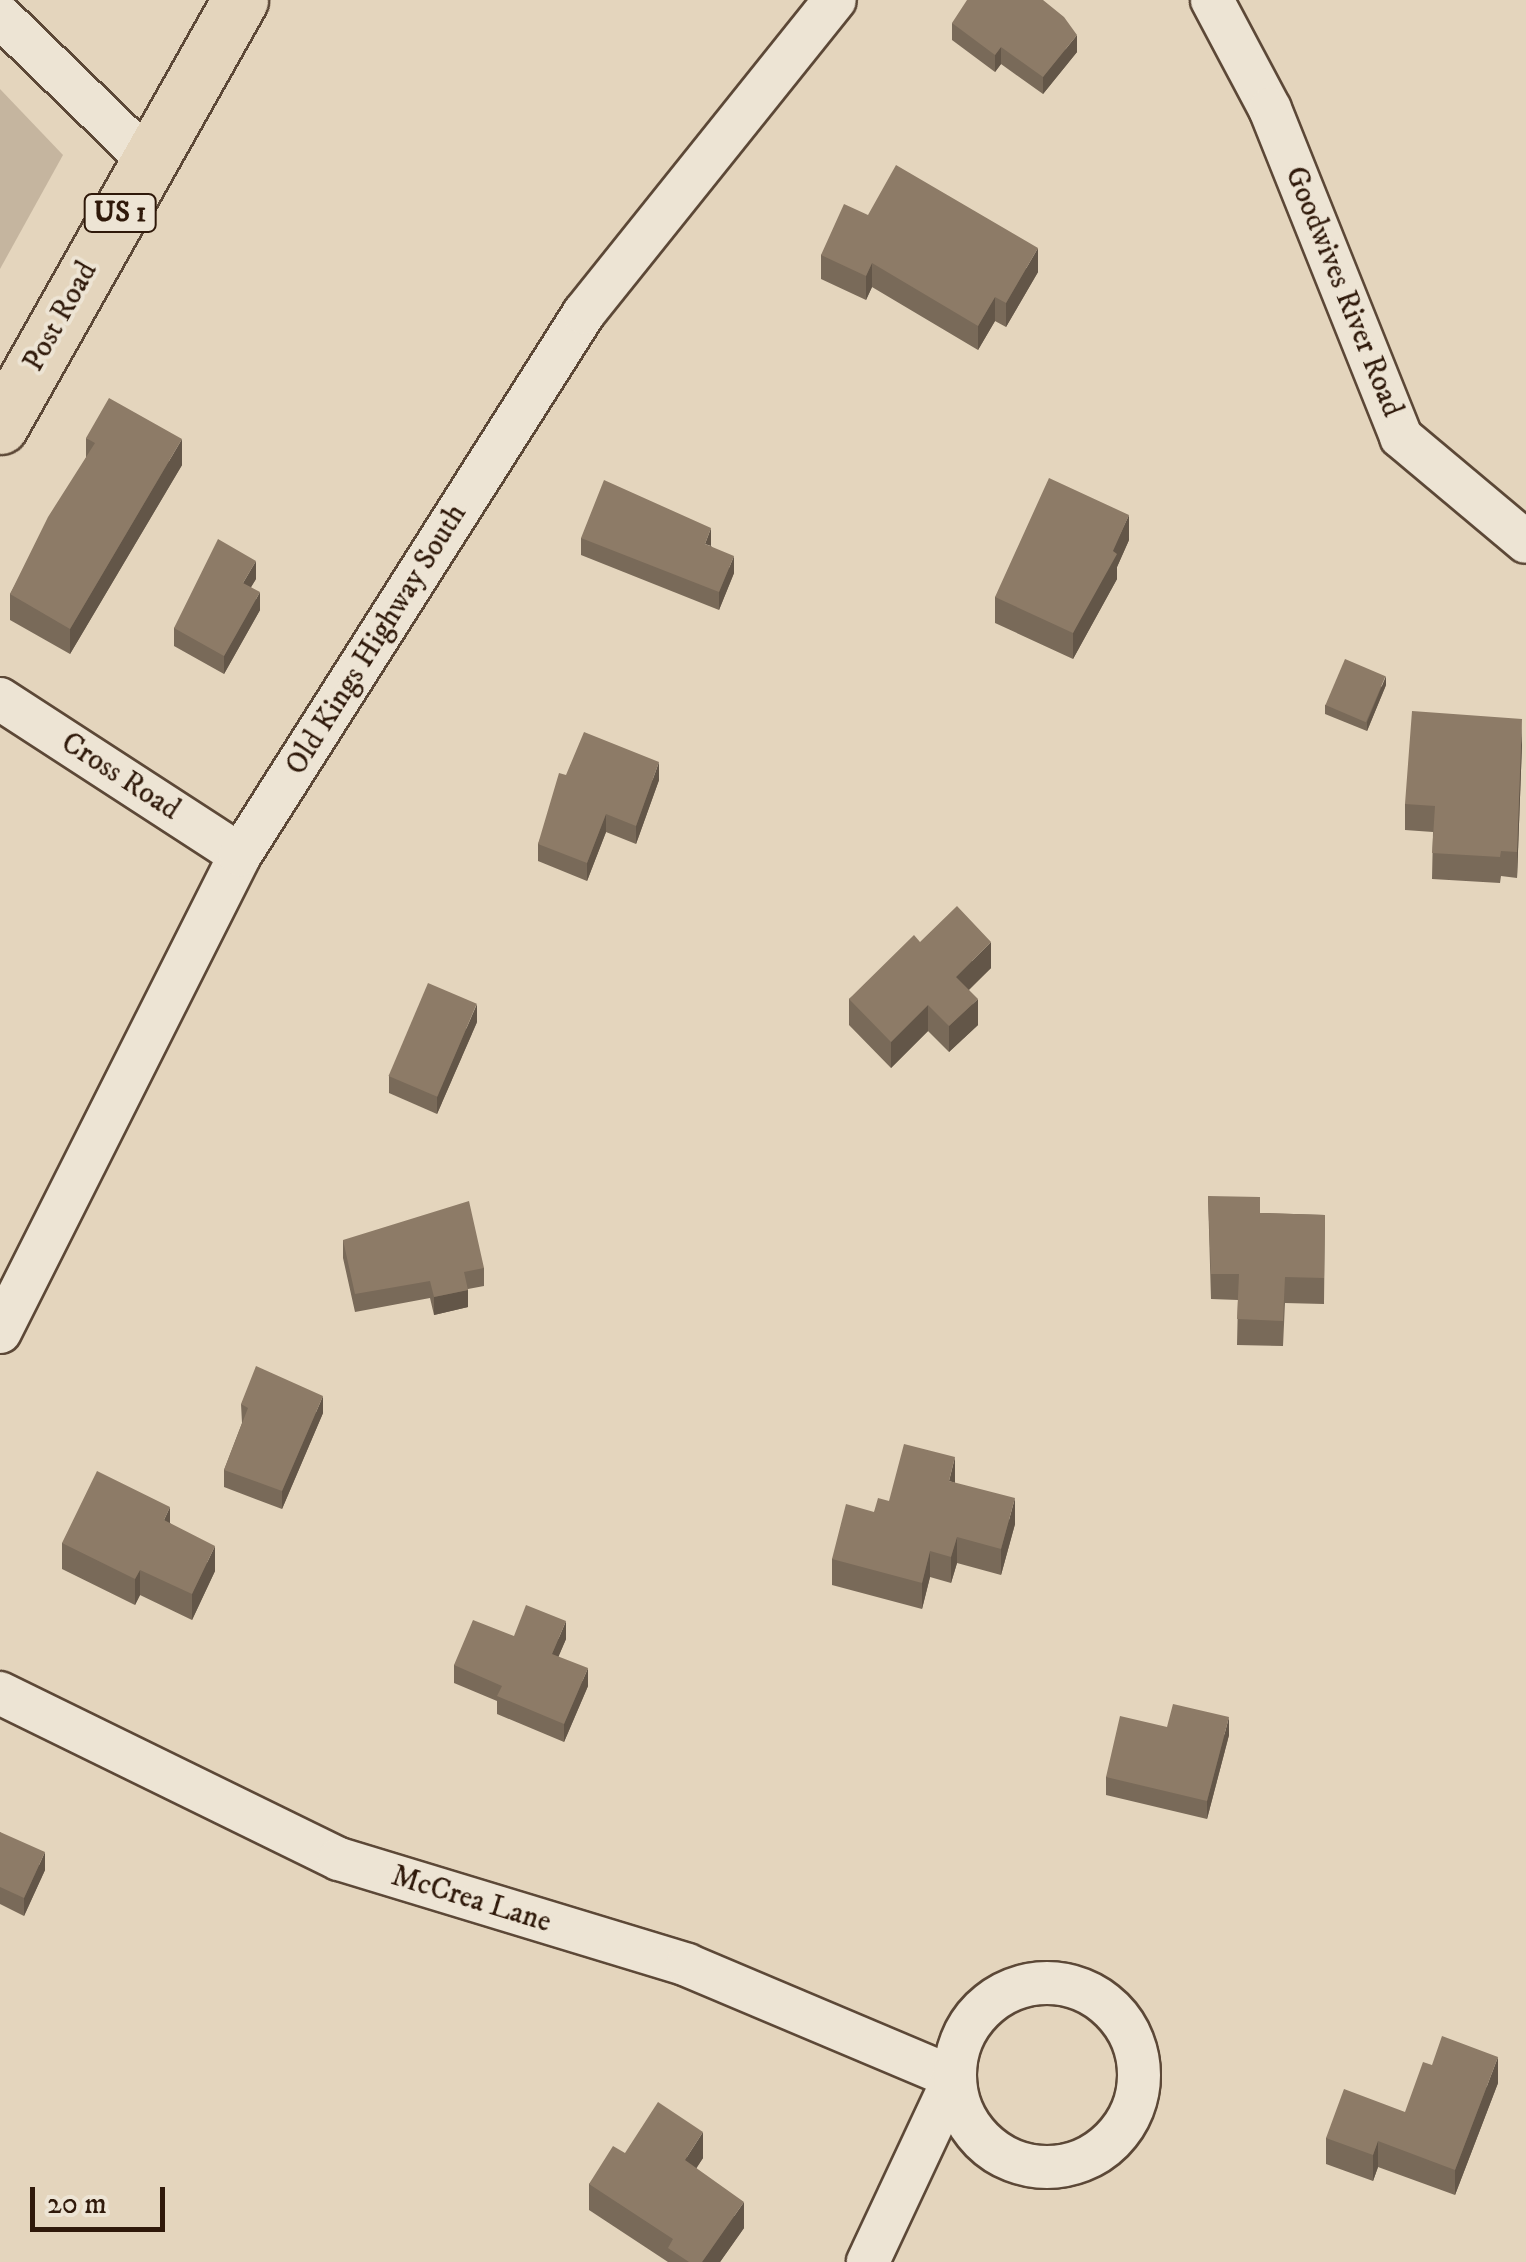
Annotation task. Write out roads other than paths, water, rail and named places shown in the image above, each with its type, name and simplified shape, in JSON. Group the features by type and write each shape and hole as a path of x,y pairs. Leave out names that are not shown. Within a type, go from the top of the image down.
{"main road":[{"name":"Post Road","path":"0,426 240,0"}],"street":[{"name":"Old Kings Highway South","path":"0,1332 240,855 584,313 836,0"},
{"name":"Goodwives River Road","path":"1212,0 1270,109 1401,437 1526,542"},
{"path":"0,16 149,161"},
{"name":"Cross Road","path":"0,699 240,855"},
{"name":"McCrea Lane","path":"0,1693 338,1859 687,1965 954,2078"},
{"path":"868,2262 954,2078 960,2042 979,2012 1008,1990 1044,1982 1080,1988 1111,2007 1132,2036 1140,2072 1135,2108 1116,2138 1063,2167 1014,2162 983,2143 962,2114 954,2078"}]}
